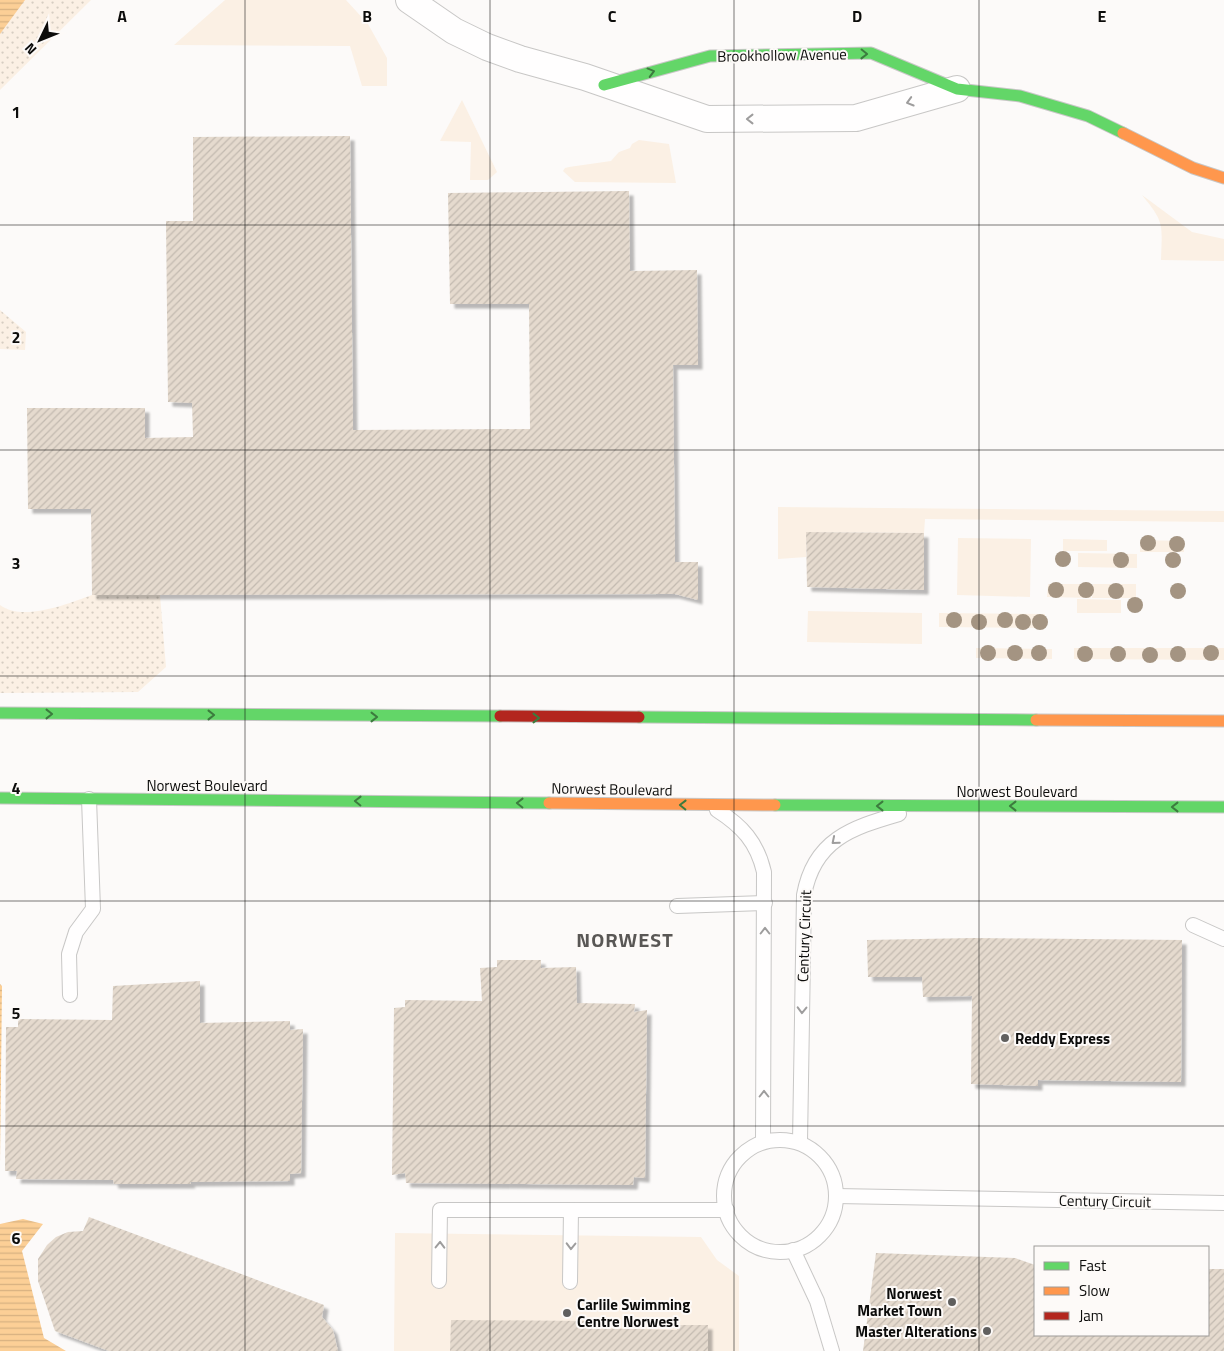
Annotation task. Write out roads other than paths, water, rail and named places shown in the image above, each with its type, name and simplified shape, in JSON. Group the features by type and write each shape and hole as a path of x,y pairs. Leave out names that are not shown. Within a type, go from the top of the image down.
{"main road":[{"name":"Brookhollow Avenue","path":"604,85 710,56 871,53 957,89 1020,96 1056,105 1088,116 1193,168 1224,178"},
{"path":"0,713 1224,721"},
{"name":"Norwest Boulevard","path":"0,798 710,805 1224,807"}],"street":[{"name":"Brookhollow Avenue","path":"409,0 454,31 487,46 707,119 856,118 957,89"}],"lane":[{"path":"70,995 69,954 76,932 93,909 90,799"},
{"path":"710,805 745,831 760,854 764,872 763,1142"},
{"name":"Century Circuit","path":"800,1142 804,895 808,874 816,860 838,838 859,826 929,806"},
{"path":"677,906 765,902"},
{"path":"1193,925 1224,939"},
{"path":"782,1140 800,1142 813,1150 826,1164 834,1178 836,1196 834,1214 824,1231 810,1243 793,1250 774,1251 756,1246 740,1235 730,1219 724,1200 726,1182 734,1164 746,1151 763,1142 782,1140"},
{"name":"Century Circuit","path":"836,1196 1224,1203"},
{"path":"439,1281 440,1210 727,1210"},
{"path":"570,1282 571,1210"},
{"path":"793,1250 817,1301 832,1351"}],"place":[{"name":"Reddy Express","path":"1005,1038"},
{"name":"Norwest Market Town","path":"952,1302"},
{"name":"Carlile Swimming Centre Norwest","path":"567,1313"},
{"name":"Master Alterations","path":"987,1331"}],"district":[{"name":"NORWEST","path":"625,939"}]}
